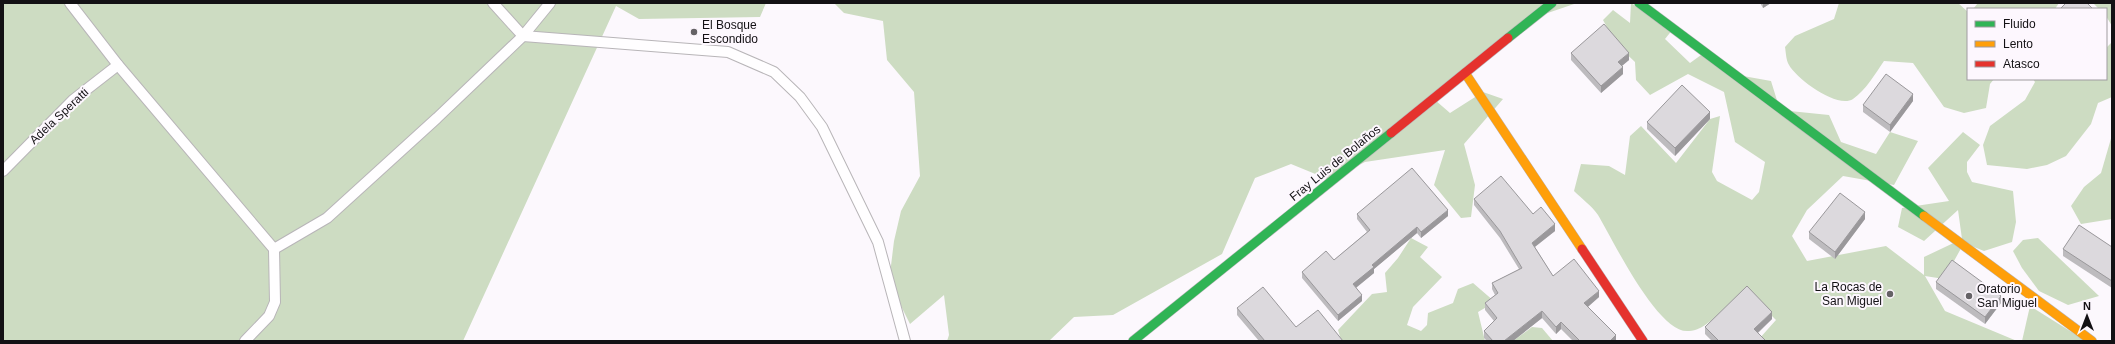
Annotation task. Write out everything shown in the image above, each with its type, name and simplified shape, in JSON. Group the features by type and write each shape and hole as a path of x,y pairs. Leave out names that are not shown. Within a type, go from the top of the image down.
{"street":[{"name":"Fray Luis de Bolaños","path":"1133,341 1552,3"},
{"path":"1639,3 2092,341"},
{"path":"1465,73 1643,341"}],"lane":[{"path":"70,3 118,65 274,249 275,302 269,316 245,341"},
{"path":"493,3 523,36 728,52 774,72 800,97 822,127 878,242 905,341"},
{"path":"274,249 327,218 437,118 523,36 550,3"},
{"name":"Adela Speratti","path":"3,171 73,100 118,65"}],"green space":[{"path":"3,3 766,3 760,17 639,19 616,6 463,341 3,341"},
{"path":"834,3 1577,3 1536,17 1435,100 1450,113 1483,92 1503,99 1464,144 1475,185 1471,217 1461,218 1434,185 1445,150 1365,162 1330,180 1291,164 1255,178 1222,254 1113,315 1074,317 1049,341 947,341 949,335 944,295 910,324 889,282 894,241 901,211 920,176 914,92 887,60 883,21 844,13"},
{"path":"1631,3 1673,29 1665,39 1690,63 1708,50 1732,74 1771,81 1780,110 1829,115 1841,142 1876,154 1890,132 1918,141 1894,185 1843,176 1807,210 1792,236 1807,261 1886,246 1924,275 1924,257 1962,239 1958,210 1924,241 1898,227 1902,208 1949,201 1928,168 1963,132 1980,145 1967,162 1967,172 1972,182 2013,191 2016,222 2012,242 1984,251 1964,243 1944,279 1925,276 1945,311 2017,341 1761,341 1759,339 1776,320 1763,307 1728,311 1719,315 1703,326 1689,331 1677,328 1664,318 1650,302 1637,283 1596,212 1574,191 1581,164 1609,166 1625,175 1630,136 1641,126 1676,163 1710,119 1720,116 1712,172 1717,181 1752,200 1759,192 1765,162 1735,142 1724,92 1688,74 1650,95 1636,80 1635,62 1616,44 1603,20 1613,10 1630,23"},
{"path":"1839,3 1958,3 1967,11 1967,80 1993,80 1990,84 1986,108 1964,113 1944,107 1913,63 1884,61 1870,82 1853,99 1846,101 1837,100 1818,91 1793,71 1787,59 1785,47 1795,36 1834,19"},
{"path":"1978,3 2059,3 2056,8 1974,8"},
{"path":"2093,3 2112,3 2112,26 2107,18 2107,8 2098,8"},
{"path":"2112,42 2112,97 2098,103 2091,124 2066,156 2047,165 2027,169 1987,165 1983,145 1990,126 2025,100 2035,82 2034,80 2107,80 2107,47"},
{"path":"2112,135 2112,219 2081,224 2071,206 2084,187 2101,173"},
{"path":"1411,238 1428,247 1420,257 1442,277 1413,307 1407,325 1421,331 1427,325 1428,313 1453,303 1458,289 1473,283 1495,302 1478,312 1485,341 1341,340 1338,330 1372,294 1387,292 1385,273 1398,258"},
{"path":"2038,238 2099,296 2068,305 2039,291 2022,268 2013,251 2023,240"},
{"path":"2030,306 2086,341 2022,341"},
{"path":"1532,327 1542,328 1553,341 1513,341"}],"building":[{"path":"2066,3 2087,3 2092,8 2061,8"},
{"path":"1604,24 1629,53 1618,62 1623,67 1601,86 1571,53"},
{"path":"1886,74 1913,94 1890,125 1863,105"},
{"path":"1682,85 1710,112 1675,148 1647,122"},
{"path":"1412,168 1448,210 1421,232 1417,227 1372,265 1374,267 1353,284 1362,295 1338,315 1302,272 1326,251 1334,260 1370,230 1357,214"},
{"path":"1501,176 1533,214 1541,207 1555,224 1532,243 1553,276 1574,259 1599,291 1584,303 1616,335 1610,341 1580,341 1561,322 1556,327 1542,311 1504,341 1493,341 1484,331 1497,318 1485,303 1498,293 1492,283 1522,268 1500,231 1474,199"},
{"path":"1840,193 1865,212 1835,252 1809,232"},
{"path":"2079,225 2112,247 2112,281 2063,249"},
{"name":"Oratorio San Miguel","path":"1952,260 2001,296 1985,317 1936,282"},
{"path":"1747,286 1772,312 1754,329 1766,341 1719,341 1705,327"},
{"path":"1263,287 1296,327 1318,310 1343,341 1265,341 1237,308"}],"traffic: fast":[{"path":"1508,38 1552,3"},
{"path":"1639,3 1924,216"},
{"path":"1133,341 1391,133"}],"traffic: slow":[{"path":"1465,73 1582,249"},
{"path":"1924,216 2092,341"}],"traffic: jam":[{"path":"1391,133 1508,38"},
{"path":"1582,249 1643,341"}],"place":[{"name":"El Bosque Escondido","path":"694,32"},
{"name":"La Rocas de San Miguel","path":"1890,294"},
{"name":"Oratorio San Miguel","path":"1969,296"}]}
